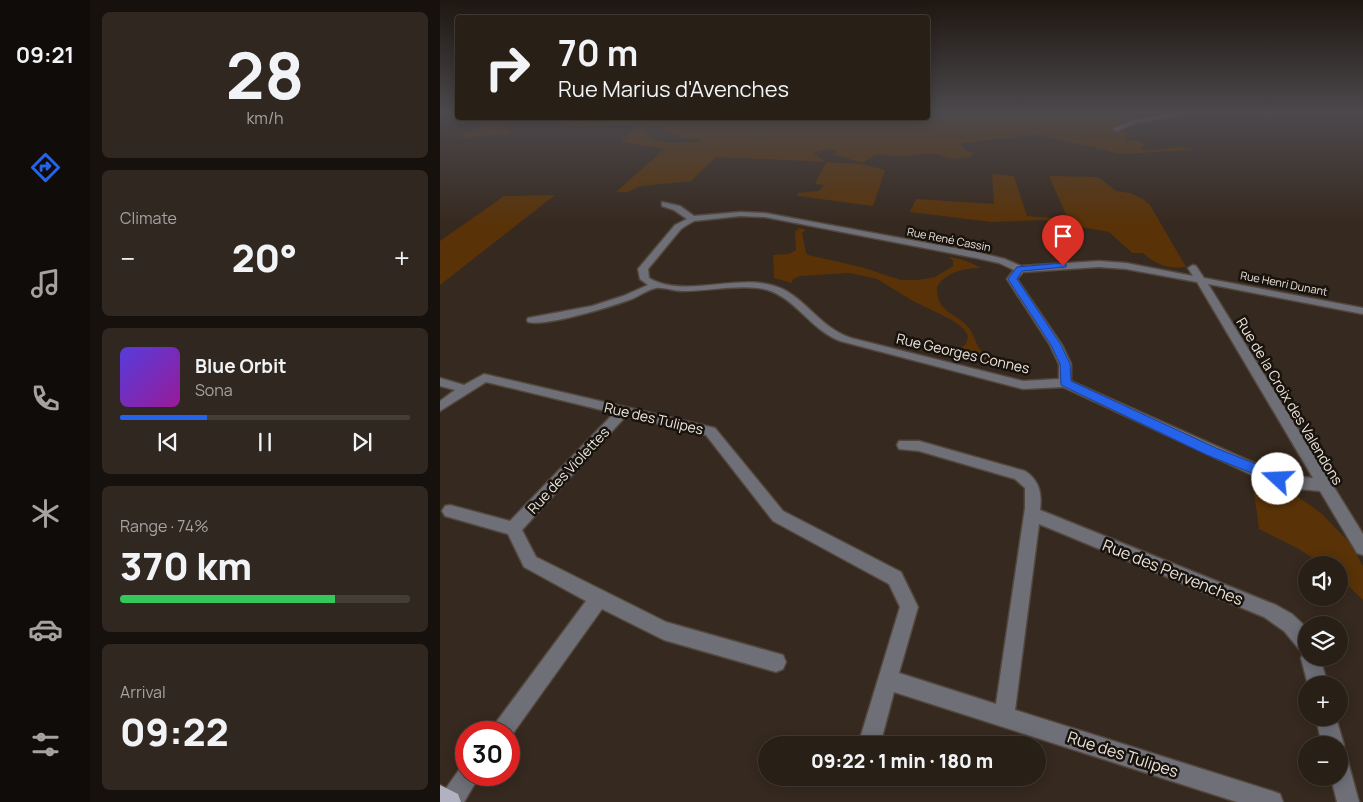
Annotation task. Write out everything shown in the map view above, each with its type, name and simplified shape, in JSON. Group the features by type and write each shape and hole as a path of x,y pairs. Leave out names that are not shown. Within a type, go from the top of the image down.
{"main road":[{"path":"440,796 450,802"}],"street":[{"path":"655,285 645,278 643,269 678,227 692,218 677,208 665,204"},
{"name":"Rue René Cassin","path":"692,218 740,214 764,215 976,255 1002,261 1020,268 1112,264 1201,280"},
{"path":"1020,268 1012,279 1056,345 1065,364 1065,383"},
{"name":"Rue de la Croix des Valendons","path":"1193,268 1363,548"},
{"name":"Rue Henri Dunant","path":"1201,280 1363,311"},
{"name":"Rue Georges Connes","path":"532,320 565,316 646,290 655,285 673,288 729,284 766,287 789,296 827,332 847,340 1023,385 1065,383 1211,452 1268,476 1289,482 1324,485"},
{"name":"Rue des Tulipes","path":"440,407 484,378 710,431 778,516 895,578 909,607 872,736"},
{"path":"440,382 465,389"},
{"name":"Rue des Violettes","path":"513,529 622,411"},
{"path":"904,445 919,446 1020,475 1028,480 1034,489 1004,716"},
{"path":"450,511 513,529 530,562 664,631 776,662"},
{"name":"Rue des Pervenches","path":"1032,514 1270,611 1284,618 1298,630"},
{"path":"508,721 599,598"},
{"name":"Rue des Tulipes","path":"889,680 1272,802"},
{"path":"450,802 462,786"},
{"path":"1344,786 1348,802"}],"shaded area":[{"path":"664,149 828,149 813,153 826,162 716,157 691,181 641,186 628,192 616,192"},
{"path":"831,149 965,149 974,153 971,157 953,159 932,153 895,157 881,154 875,155 863,163 833,154 837,151"},
{"path":"1101,149 1196,150 1121,154"},
{"path":"826,162 862,164 885,170 873,206 798,196 797,193 819,191 824,185 815,184"},
{"path":"992,174 1014,176 1027,216 1068,219 1049,176 1098,177 1116,191 1130,193 1143,199 1150,205 1186,267 1163,265 1153,261 1143,253 1132,253 1109,232 1043,220 992,222 910,212 916,199 994,204"},
{"path":"555,195 440,285 440,241 504,196"},
{"path":"799,228 806,230 802,233 808,255 861,267 901,280 935,277 953,266 953,261 949,257 966,261 981,268 962,270 950,274 937,287 938,296 948,312 969,328 985,355 1010,365 991,364 947,352 958,350 966,344 968,336 964,329 952,320 913,301 877,279 849,273 800,276 793,279 792,283 774,278 773,255 789,254 796,250 795,232"},
{"path":"1252,477 1294,494 1321,513 1349,542 1363,566 1363,600 1348,586 1348,556 1310,556 1259,529"}],"route":[{"path":"1063,266 1020,268 1012,279 1056,345 1065,364 1065,383 1211,452 1278,479"}]}
